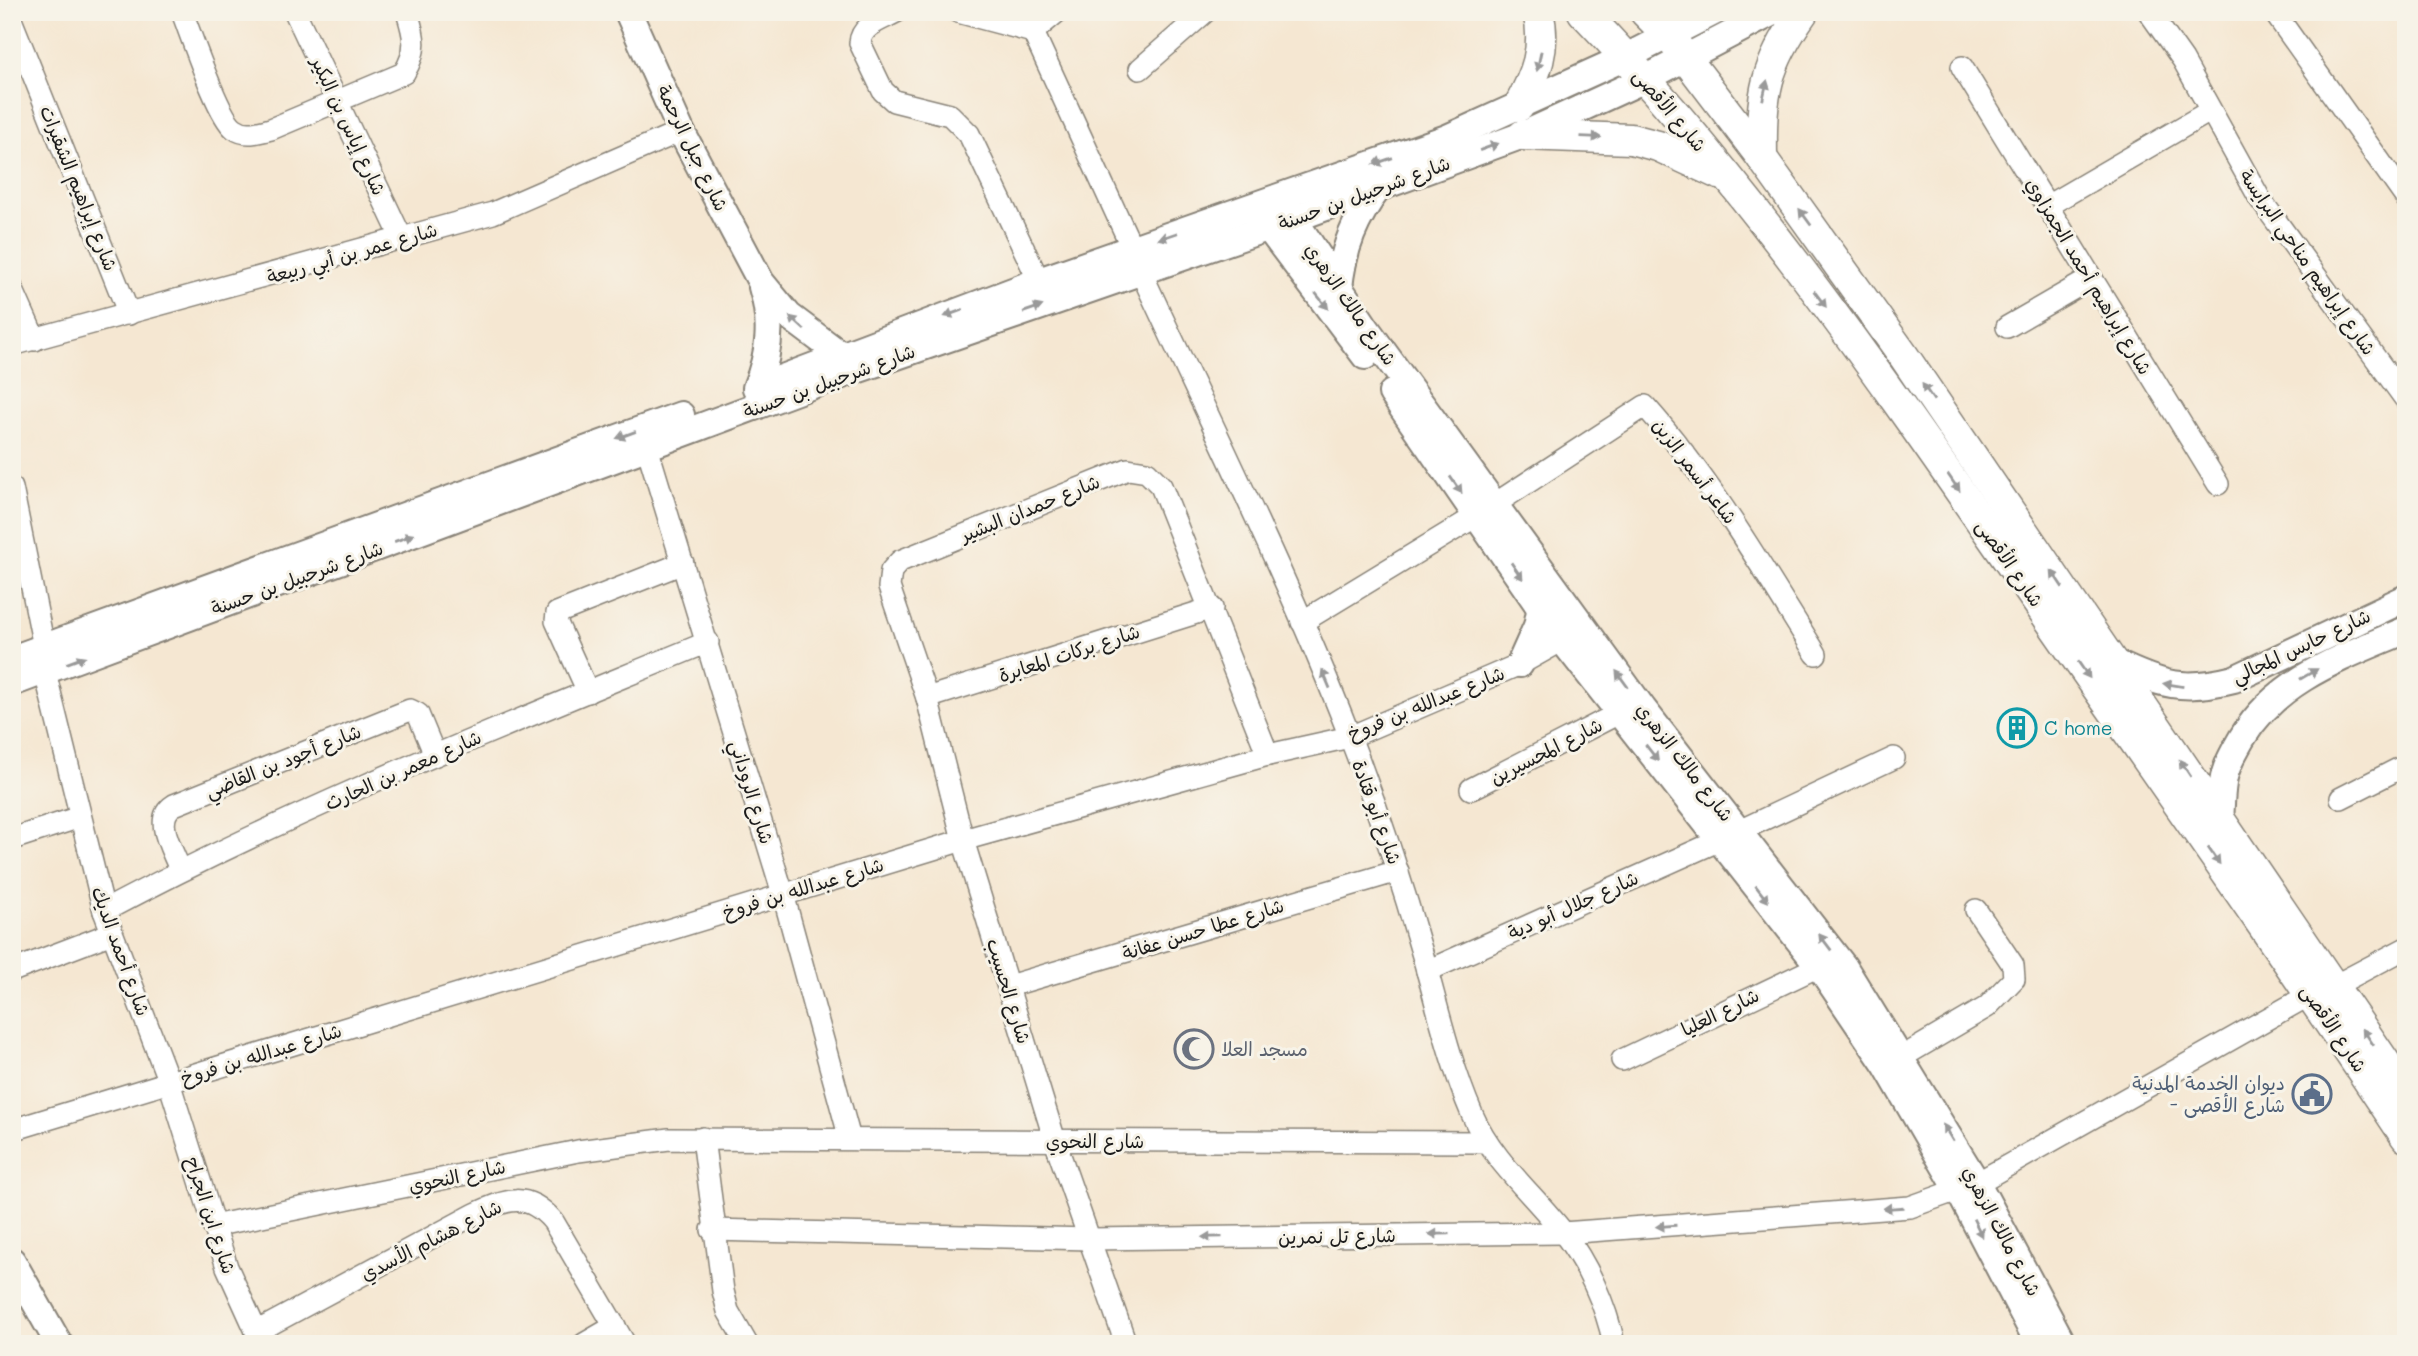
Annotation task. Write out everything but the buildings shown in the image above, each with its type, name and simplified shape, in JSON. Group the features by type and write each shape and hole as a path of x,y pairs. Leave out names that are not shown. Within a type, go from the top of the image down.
{"main road":[{"path":"1538,12 1542,33 1541,51 1521,120 1658,146 1725,177"},
{"name":"شارع الأقصى","path":"1584,12 1636,68 1725,177 1905,413 2323,990 2406,1093"},
{"name":"شارع الأقصى","path":"1645,12 1668,35 1762,158 1901,352 2115,663 2220,821 2323,990 2406,1137"},
{"path":"1762,158 1762,101 1766,84 1783,41 1803,12"}],"street":[{"path":"182,12 222,111 233,128 248,134 271,129 404,73 414,56 416,39 407,12"},
{"name":"شارع إياس بن البكير","path":"295,12 402,239"},
{"name":"شارع جبل الرحمة","path":"628,12 681,131 761,282 797,323 841,355"},
{"path":"897,12 864,29 861,36 860,43 883,91 894,101 950,116 969,134 1039,281"},
{"path":"958,12 1033,32 1057,12"},
{"path":"1140,69 1205,12"},
{"path":"1636,68 1668,35 1714,12"},
{"path":"1636,68 1686,58 1773,12"},
{"name":"شارع إبراهيم مناحي البرايسة","path":"2149,12 2183,60 2260,199 2406,400"},
{"path":"2274,12 2400,176 2406,198"},
{"name":"شارع إبراهيم الشقيرات","path":"12,22 129,314"},
{"name":"شارع أبو قتادة","path":"1033,32 1302,622 1350,737 1398,871 1459,1081 1487,1142 1563,1233 1602,1303 1614,1344"},
{"name":"شارع إبراهيم أحمد الجمزاوي","path":"1962,67 2218,484"},
{"name":"شارع شرحبيل بن حسنة","path":"1286,208 1379,187 1636,68"},
{"path":"2047,206 2210,111"},
{"name":"شارع شرحبيل بن حسنة","path":"12,659 44,659 647,447 1137,260 1286,208 1447,138 1521,120"},
{"name":"شارع عمر بن أبي ربيعة","path":"12,345 492,213 681,131"},
{"path":"1339,288 1347,241 1355,221 1379,187"},
{"name":"شارع مالك الزهري","path":"1286,208 1486,509 1574,634 1621,712 1844,967 1902,1057 1968,1187 2039,1344"},
{"name":"شارع شرحبيل بن حسنة","path":"12,683 44,659 1039,281 1231,240 1259,217"},
{"name":"شارع مالك الزهري","path":"1259,217 1486,509 1541,606 1574,634 1643,709 1968,1187 2063,1344"},
{"path":"1231,240 1292,262"},
{"path":"2007,327 2090,279"},
{"name":"شارع جبل الرحمة","path":"756,388 763,371 769,336 768,309 761,282"},
{"path":"12,288 35,340"},
{"name":"شاعر أسمر الزبن","path":"1486,509 1645,406 1672,436 1744,537 1816,654"},
{"name":"شارع الروداني","path":"647,447 783,894 849,1139"},
{"name":"شارع حمدان البشير","path":"963,840 927,698 889,587 891,570 900,561 1129,469 1147,472 1161,486 1212,608 1268,755"},
{"name":"شارع أحمد الديك","path":"12,488 44,659 104,911 169,1082"},
{"path":"1302,622 1486,509"},
{"path":"588,692 556,621 557,613 683,563"},
{"name":"شارع حابس المجالي","path":"2115,663 2175,687 2194,688 2234,679 2406,598"},
{"path":"1520,664 1537,626 1541,606"},
{"name":"شارع بركات المعابرة","path":"927,698 1212,608"},
{"name":"شارع حابس المجالي","path":"2220,821 2223,782 2228,766 2256,716 2282,691 2323,666 2406,630"},
{"name":"شارع عبدالله بن فروخ","path":"12,1130 963,840 1268,755 1350,737 1520,664 1574,634"},
{"name":"شارع معمر بن الحارث","path":"104,911 180,870 435,755 708,642"},
{"path":"2234,679 2240,699 2256,716"},
{"name":"شارع أجود بن القاضي","path":"180,870 162,821 166,812 174,805 410,710 418,713 435,755"},
{"name":"شارع المحسيرين","path":"1471,789 1621,712"},
{"name":"شارع جلال أبو دية","path":"1427,971 1894,758"},
{"path":"2341,798 2406,765"},
{"path":"12,839 80,817"},
{"name":"شارع الحسيب","path":"963,840 1055,1141 1126,1344"},
{"name":"شارع عطا حسن عفانة","path":"1009,986 1398,871"},
{"path":"1902,1057 1987,1007 2014,979 2013,965 1976,910"},
{"path":"12,971 113,933"},
{"name":"شارع تل نمرين","path":"712,1230 1090,1239 1563,1233 1910,1207 1968,1187 2323,990 2406,948"},
{"name":"شارع العليا","path":"1622,1060 1819,966"},
{"name":"شارع ابن الجراح","path":"169,1082 213,1226 240,1303 259,1338"},
{"path":"703,1138 712,1230 728,1311 747,1344"},
{"name":"شارع النحوي","path":"213,1226 578,1151 639,1141 703,1138 1487,1142"},
{"name":"شارع هشام الأسدي","path":"259,1338 475,1214 499,1202 519,1200 539,1206 553,1221 620,1335"},
{"path":"12,1261 59,1344"},
{"path":"584,1344 620,1335"}],"place":[{"name":"C home","path":"2017,728"},
{"name":"مسجد العلا","path":"1194,1049"},
{"name":"ديوان الخدمة المدنية - شارع الأقصى","path":"2312,1094"}]}
